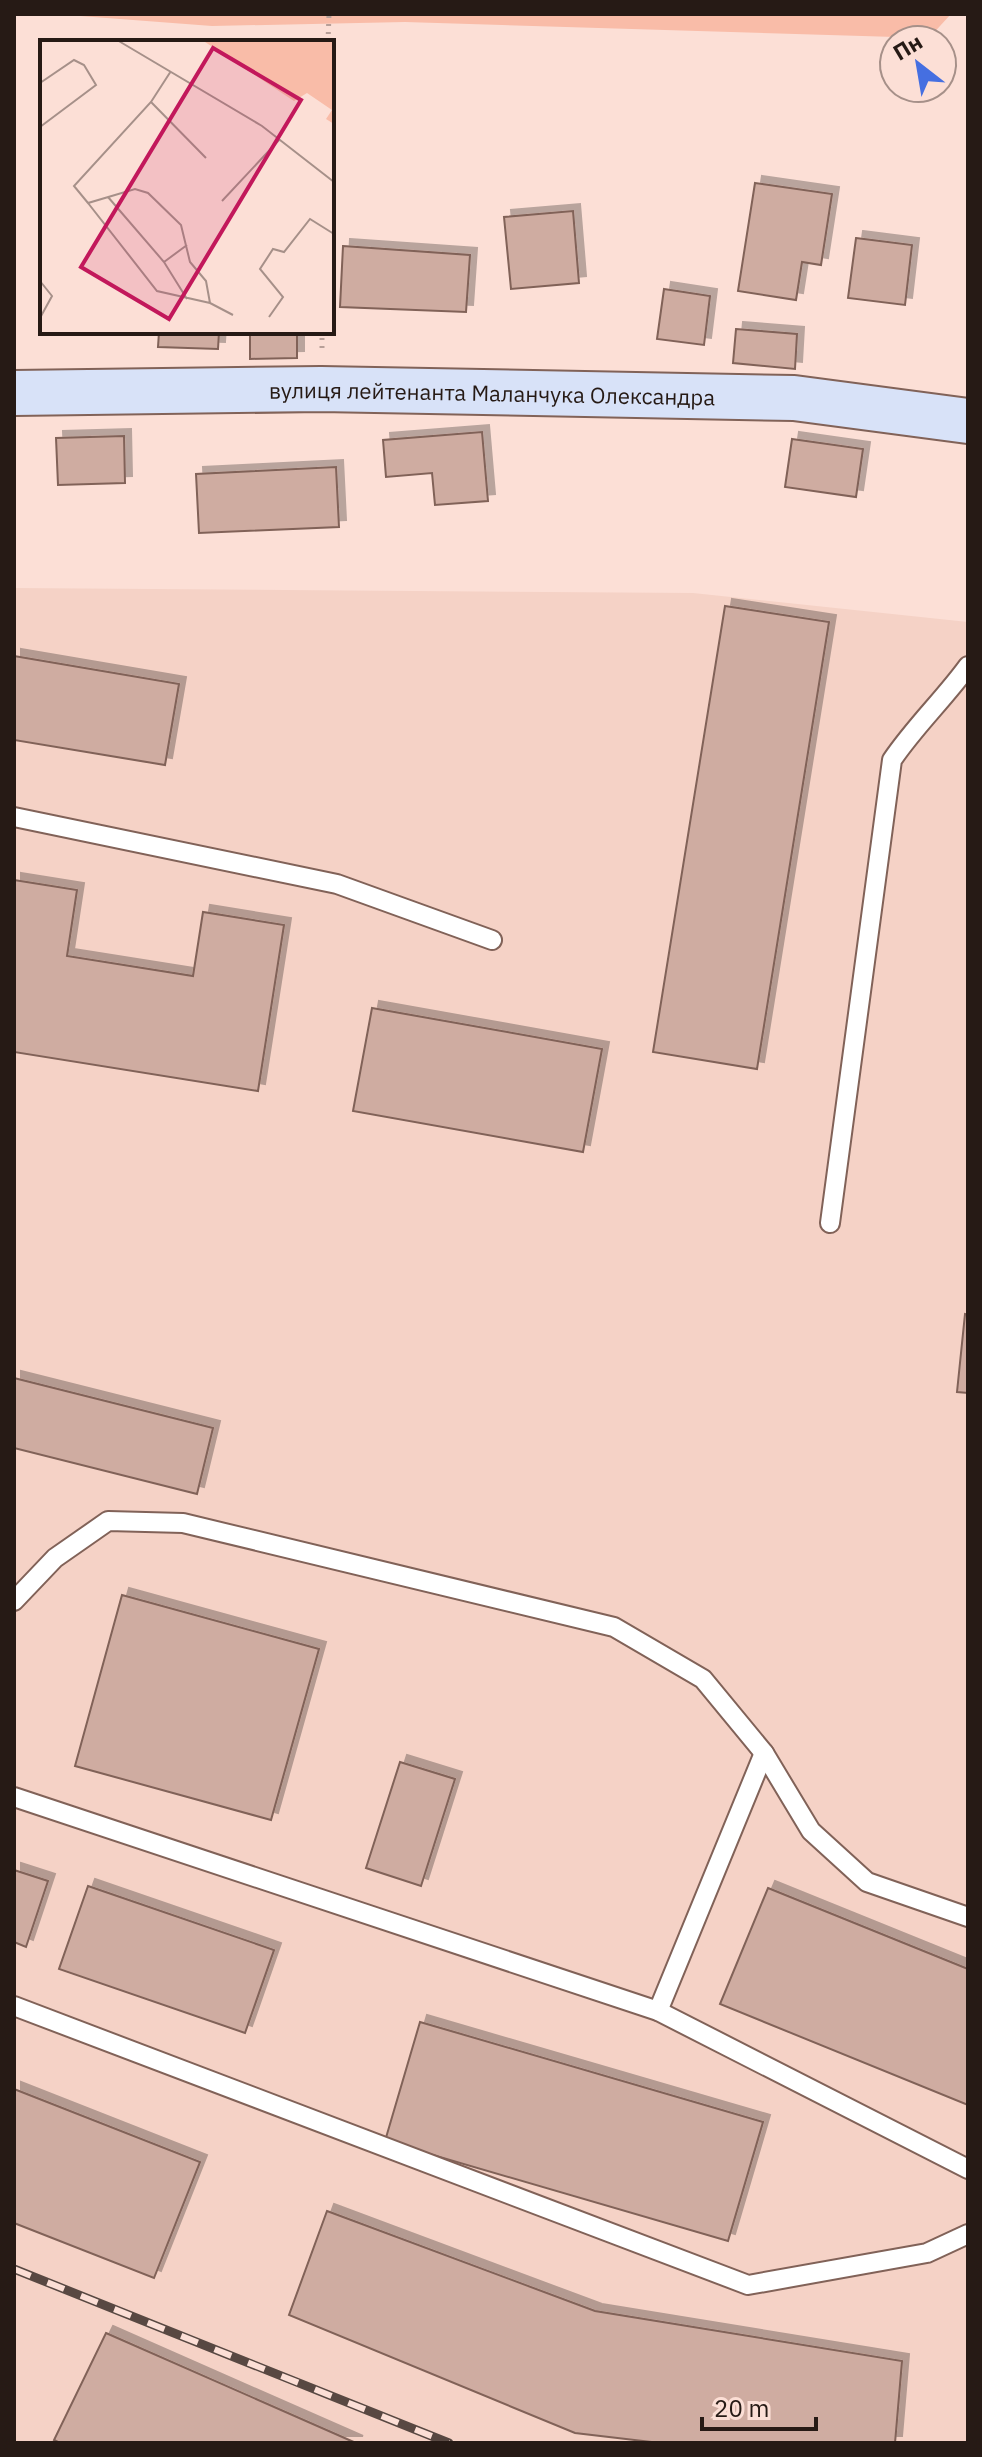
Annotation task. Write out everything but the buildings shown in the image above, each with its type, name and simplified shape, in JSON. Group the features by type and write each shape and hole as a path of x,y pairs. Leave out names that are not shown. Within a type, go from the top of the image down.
{"street":[{"name":"вулиця лейтенанта Маланчука Олександра","path":"14,393 321,389 794,398 968,421"}],"lane":[{"path":"830,1223 892,760 915,726 945,697 968,666"},
{"path":"14,817 337,884 492,940"},
{"path":"14,1601 55,1558 108,1521 183,1523 614,1627 703,1679 764,1753 811,1831 867,1882 968,1917"},
{"path":"658,2011 764,1753"},
{"path":"14,1797 658,2011 968,2169"},
{"path":"14,2006 748,2285 927,2253 968,2234"}],"path":[{"path":"328,40 329,14"}],"shaded area":[{"path":"54,14 951,14 942,24 878,24 878,36 405,22 212,26"},
{"path":"14,588 693,593 968,622 968,2443 14,2443"}],"railway":[{"path":"14,2269 449,2443"}]}
